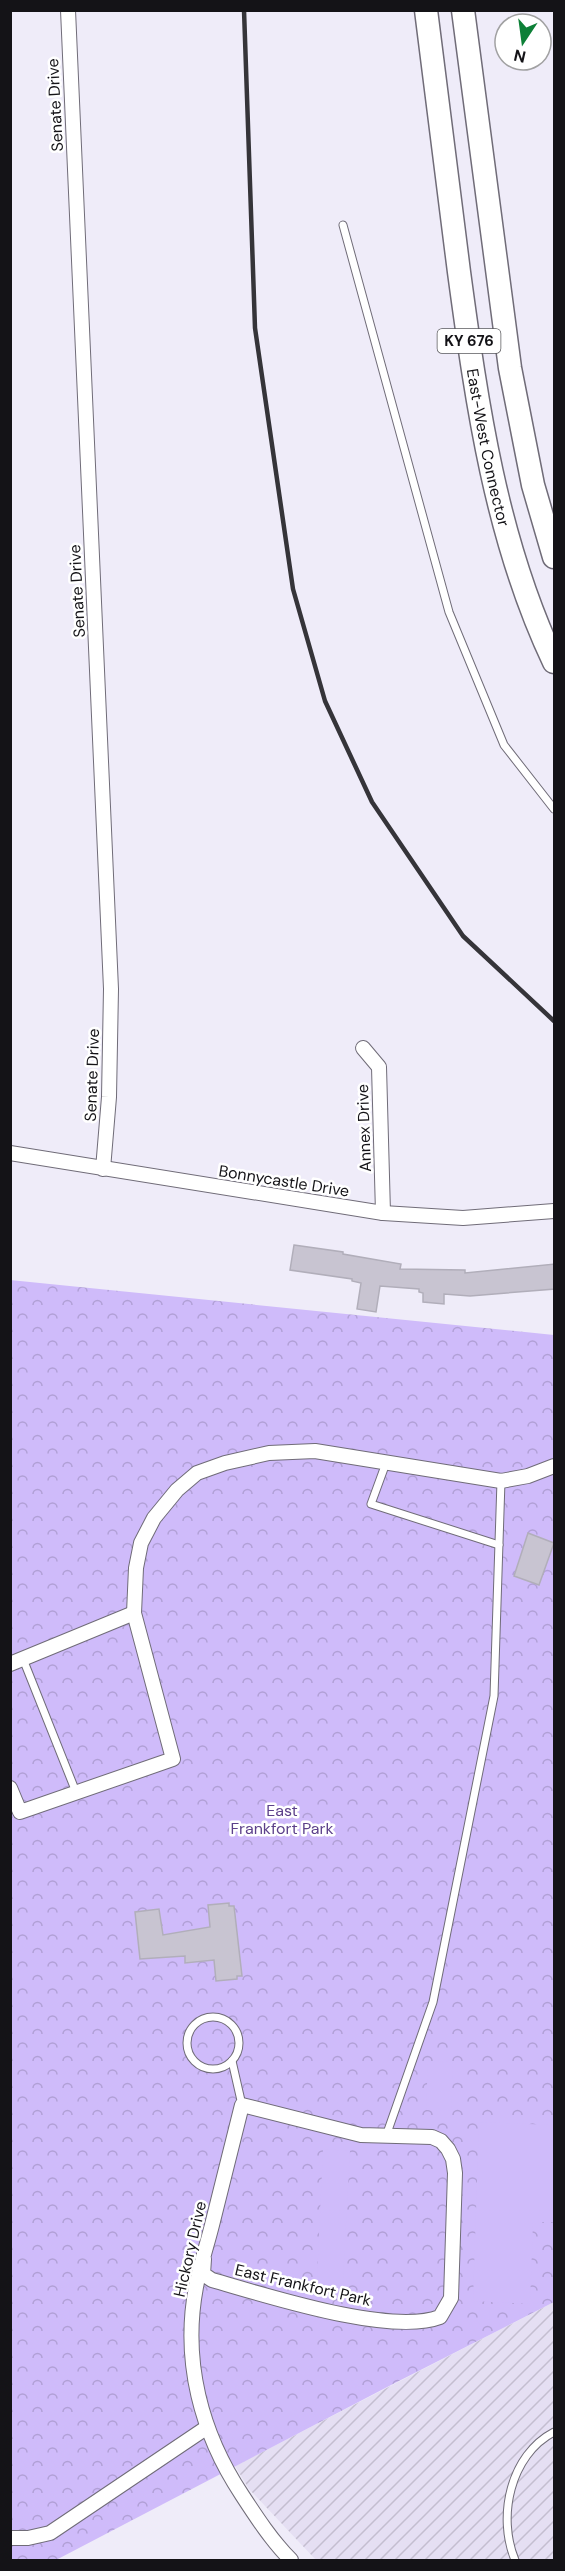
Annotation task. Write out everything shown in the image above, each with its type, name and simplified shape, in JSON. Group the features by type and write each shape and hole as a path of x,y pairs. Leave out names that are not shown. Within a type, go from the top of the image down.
{"main road":[{"name":"East-West Connector","path":"426,10 468,339 489,462 503,523 521,582 555,662"},
{"name":"KY 676","path":"464,10 510,369 533,485 555,557"}],"street":[{"name":"Senate Drive","path":"68,10 111,989 109,1096 103,1169"},
{"name":"Annex Drive","path":"363,1048 379,1066 383,1213"},
{"name":"Bonnycastle Drive","path":"10,1153 383,1213 463,1218 555,1210"},
{"path":"10,1788 20,1812 173,1759 135,1613 136,1568 141,1543 154,1518 177,1490 197,1473 225,1463 269,1454 315,1451 501,1481 528,1476 555,1466"},
{"path":"17,1661 135,1613"},
{"path":"242,2105 361,2134 386,2136"},
{"name":"Hickory Drive","path":"242,2105 196,2286 191,2335 197,2392 206,2428 234,2483 255,2516 291,2560"},
{"name":"East Frankfort Park","path":"204,2259 203,2274 212,2280 312,2307 391,2321 415,2322 440,2317 451,2298 452,2287 456,2189 453,2159 441,2140 432,2137 386,2136"},
{"path":"10,2538 28,2538 50,2533 206,2428"}],"lane":[{"path":"343,225 449,612 504,745 555,809"},
{"path":"386,1463 370,1504 499,1545"},
{"path":"386,2136 433,2002 494,1696 501,1481"},
{"path":"17,1661 76,1792"},
{"path":"232,2061 216,2069 199,2065 188,2051 187,2042 194,2026 200,2021 216,2018 231,2025 238,2038 236,2054 232,2061 242,2105"},
{"path":"515,2560 509,2546 508,2497 529,2452 546,2436 555,2432"}],"shaded area":[{"path":"554,2302 554,2560 316,2560 249,2489 235,2466"}],"green space":[{"name":"East Frankfort Park","path":"10,1280 554,1335 554,2302 56,2560 10,2560"},
{"path":"428,2061 453,2062 451,2111 426,2110"},
{"path":"479,2122 554,2125 554,2222 533,2222 530,2304 473,2301"},
{"path":"323,2149 350,2151 342,2299 316,2298"}],"building":[{"path":"294,1245 401,1264 400,1269 465,1270 465,1273 555,1264 555,1289 470,1296 444,1294 444,1304 423,1302 423,1293 419,1292 419,1289 380,1286 376,1312 357,1309 361,1283 352,1281 352,1279 290,1270"},
{"path":"528,1533 554,1543 539,1585 514,1576"},
{"path":"229,1903 229,1906 234,1906 242,1976 237,1976 237,1979 216,1981 214,1960 185,1963 185,1956 140,1959 135,1912 159,1909 163,1935 210,1927 208,1905"}],"railway":[{"path":"244,10 255,328 293,589 325,701 372,802 463,936 554,1021"}]}
